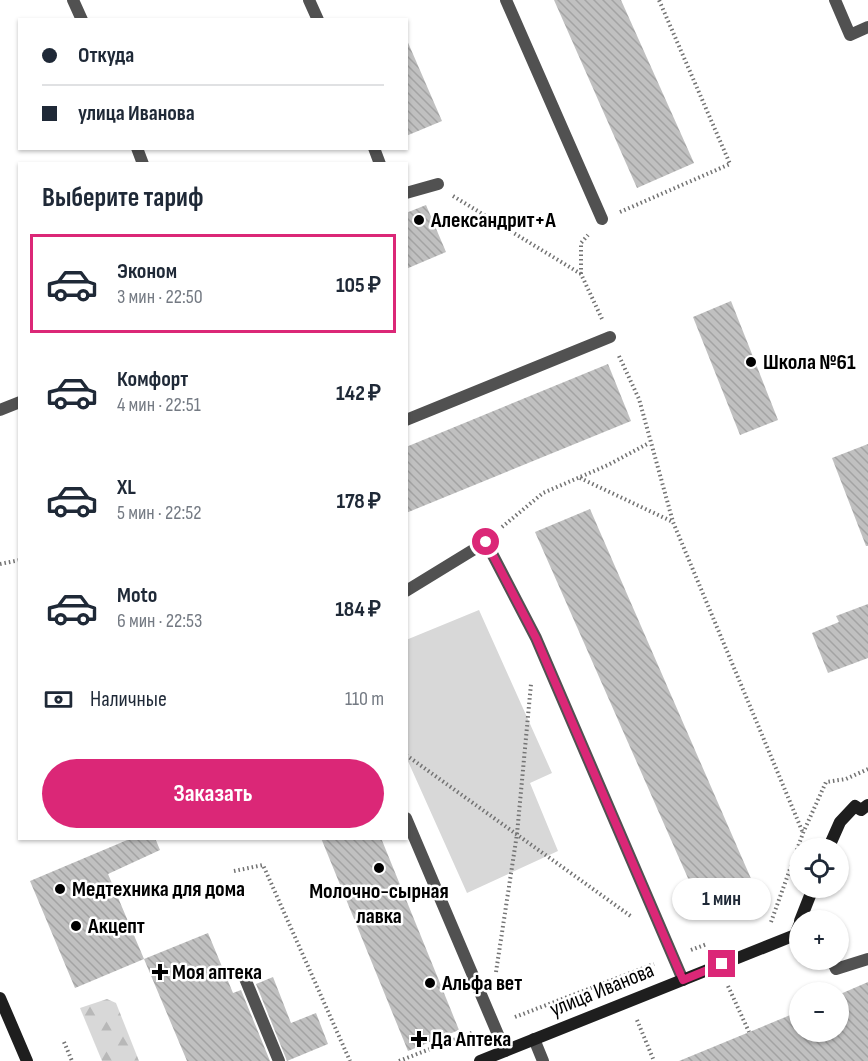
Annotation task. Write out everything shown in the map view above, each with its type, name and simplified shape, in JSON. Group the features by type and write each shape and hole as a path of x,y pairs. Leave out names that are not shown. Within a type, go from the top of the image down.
{"street":[{"path":"833,838 840,822 855,806 861,810 868,805"},
{"name":"улица Иванова","path":"480,1061 762,948 789,940"},
{"path":"0,998 27,1061"}],"lane":[{"path":"73,0 81,18"},
{"path":"309,0 317,18"},
{"path":"506,0 602,219"},
{"path":"835,0 850,35 868,27"},
{"path":"408,193 442,188"},
{"path":"408,419 610,336"},
{"path":"0,410 18,403"},
{"path":"408,590 486,542 536,638 683,980"},
{"path":"408,823 505,1051"},
{"path":"849,965 868,959"},
{"path":"244,976 279,1061"},
{"path":"534,1040 543,1061"}],"path":[{"path":"659,0 730,164 602,219 581,243 581,274 639,399 673,522 803,833"},
{"path":"442,188 581,274"},
{"path":"486,542 543,493 650,444 639,399"},
{"path":"579,478 673,522"},
{"path":"0,564 18,560"},
{"path":"491,1019 517,834 536,638"},
{"path":"408,756 666,942"},
{"path":"762,948 803,833 826,782 846,779 868,769"},
{"path":"234,871 263,865 350,1061"},
{"path":"761,923 772,919"},
{"path":"399,1061 491,1019 717,940"},
{"path":"726,980 749,1032"},
{"path":"636,1018 654,1061"},
{"path":"64,1042 72,1061"}],"green space":[{"path":"479,610 552,773 530,783 558,851 467,893 408,761 408,639"},
{"path":"107,999 116,1003 139,1061 102,1061 80,1008"}],"building":[{"path":"554,0 621,0 694,163 637,188"},
{"path":"408,43 442,121 408,135"},
{"path":"426,205 446,252 408,268 408,212"},
{"path":"731,301 778,420 740,435 693,317"},
{"path":"608,364 631,421 408,512 408,446"},
{"path":"868,444 868,546 866,546 832,458"},
{"path":"590,509 759,897 706,919 535,532"},
{"path":"868,604 868,658 828,673 812,633 839,622 836,616"},
{"path":"127,840 156,840 160,850 108,874 144,959 75,988 30,881"},
{"path":"322,840 382,840 459,1030 408,1051"},
{"path":"208,933 233,993 241,990 270,1061 187,1061 144,959"},
{"path":"273,977 291,1023 316,1013 328,1044 287,1061 256,984"},
{"path":"868,982 868,1061 679,1061 789,1016 789,1042 849,1042 849,990"}],"place":[{"name":"Александрит+А","path":"419,220"},
{"name":"Школа №61","path":"751,362"},
{"name":"Молочно-сырная лавка","path":"379,868"},
{"name":"Медтехника для дома","path":"60,889"},
{"name":"Акцепт","path":"76,926"},
{"name":"Моя аптека","path":"160,972"},
{"name":"Альфа вет","path":"430,983"},
{"name":"Да Аптека","path":"419,1039"}],"route":[{"path":"486,542 536,638 683,980 722,964"}]}
